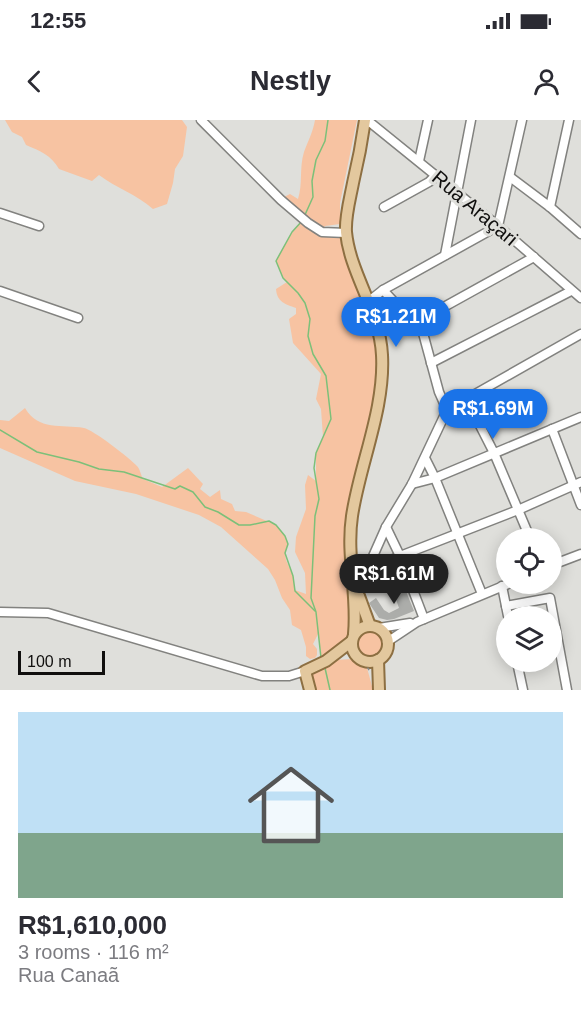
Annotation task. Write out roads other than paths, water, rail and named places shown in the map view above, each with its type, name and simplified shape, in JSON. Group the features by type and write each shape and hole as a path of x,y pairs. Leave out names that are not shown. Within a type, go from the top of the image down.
{"main road":[{"path":"360,659 352,648 356,611 349,550 352,515 378,403 382,372 381,340 369,301 352,259 346,233 348,207 366,120"},
{"path":"322,663 348,658 369,662 378,660 385,652 387,642 383,632 374,627 353,580"},
{"path":"310,690 305,671 322,663 353,638 358,630 374,627"},
{"path":"378,660 379,690"}],"street":[{"path":"201,120 211,125 308,223 322,232 346,233"},
{"name":"Rua Araçari","path":"366,120 380,124 419,161 581,298"},
{"path":"419,161 428,120"},
{"path":"445,255 471,120"},
{"path":"369,301 383,290 498,226 522,120"},
{"path":"550,207 568,120"},
{"path":"384,207 429,182 436,175"},
{"path":"510,177 581,234"},
{"path":"0,213 39,225"},
{"path":"415,323 534,258"},
{"path":"383,290 423,333 447,410"},
{"path":"0,291 78,318"},
{"path":"431,363 571,291"},
{"path":"366,572 386,527 412,484 447,410 581,334"},
{"path":"466,398 494,453 526,528"},
{"path":"412,484 435,478 581,417"},
{"path":"552,429 577,484 581,505"},
{"path":"424,458 435,478 482,594"},
{"path":"353,580 400,556 518,510 577,484"},
{"path":"386,527 400,556 420,620"},
{"path":"562,561 581,554"},
{"path":"387,642 420,620 496,589"},
{"path":"505,594 506,606 550,598 551,606"},
{"path":"0,612 48,614 262,676 288,676 305,671"},
{"path":"374,627 420,620"},
{"path":"562,663 567,690"},
{"path":"519,672 523,690"}],"waterway":[{"path":"304,217 313,197 312,181 316,160 325,141 328,120"},
{"path":"302,221 292,232 276,261 283,278 305,303 310,319 308,336 313,354 326,376 331,419 316,453 314,468 319,499 315,516 311,598 316,612 321,658"},
{"path":"0,430 37,452 99,469 124,472 175,489 180,486 193,492 205,507 239,525 269,521 276,525 288,544 285,553 293,576 295,591 315,611"},
{"path":"325,668 330,690"}]}
